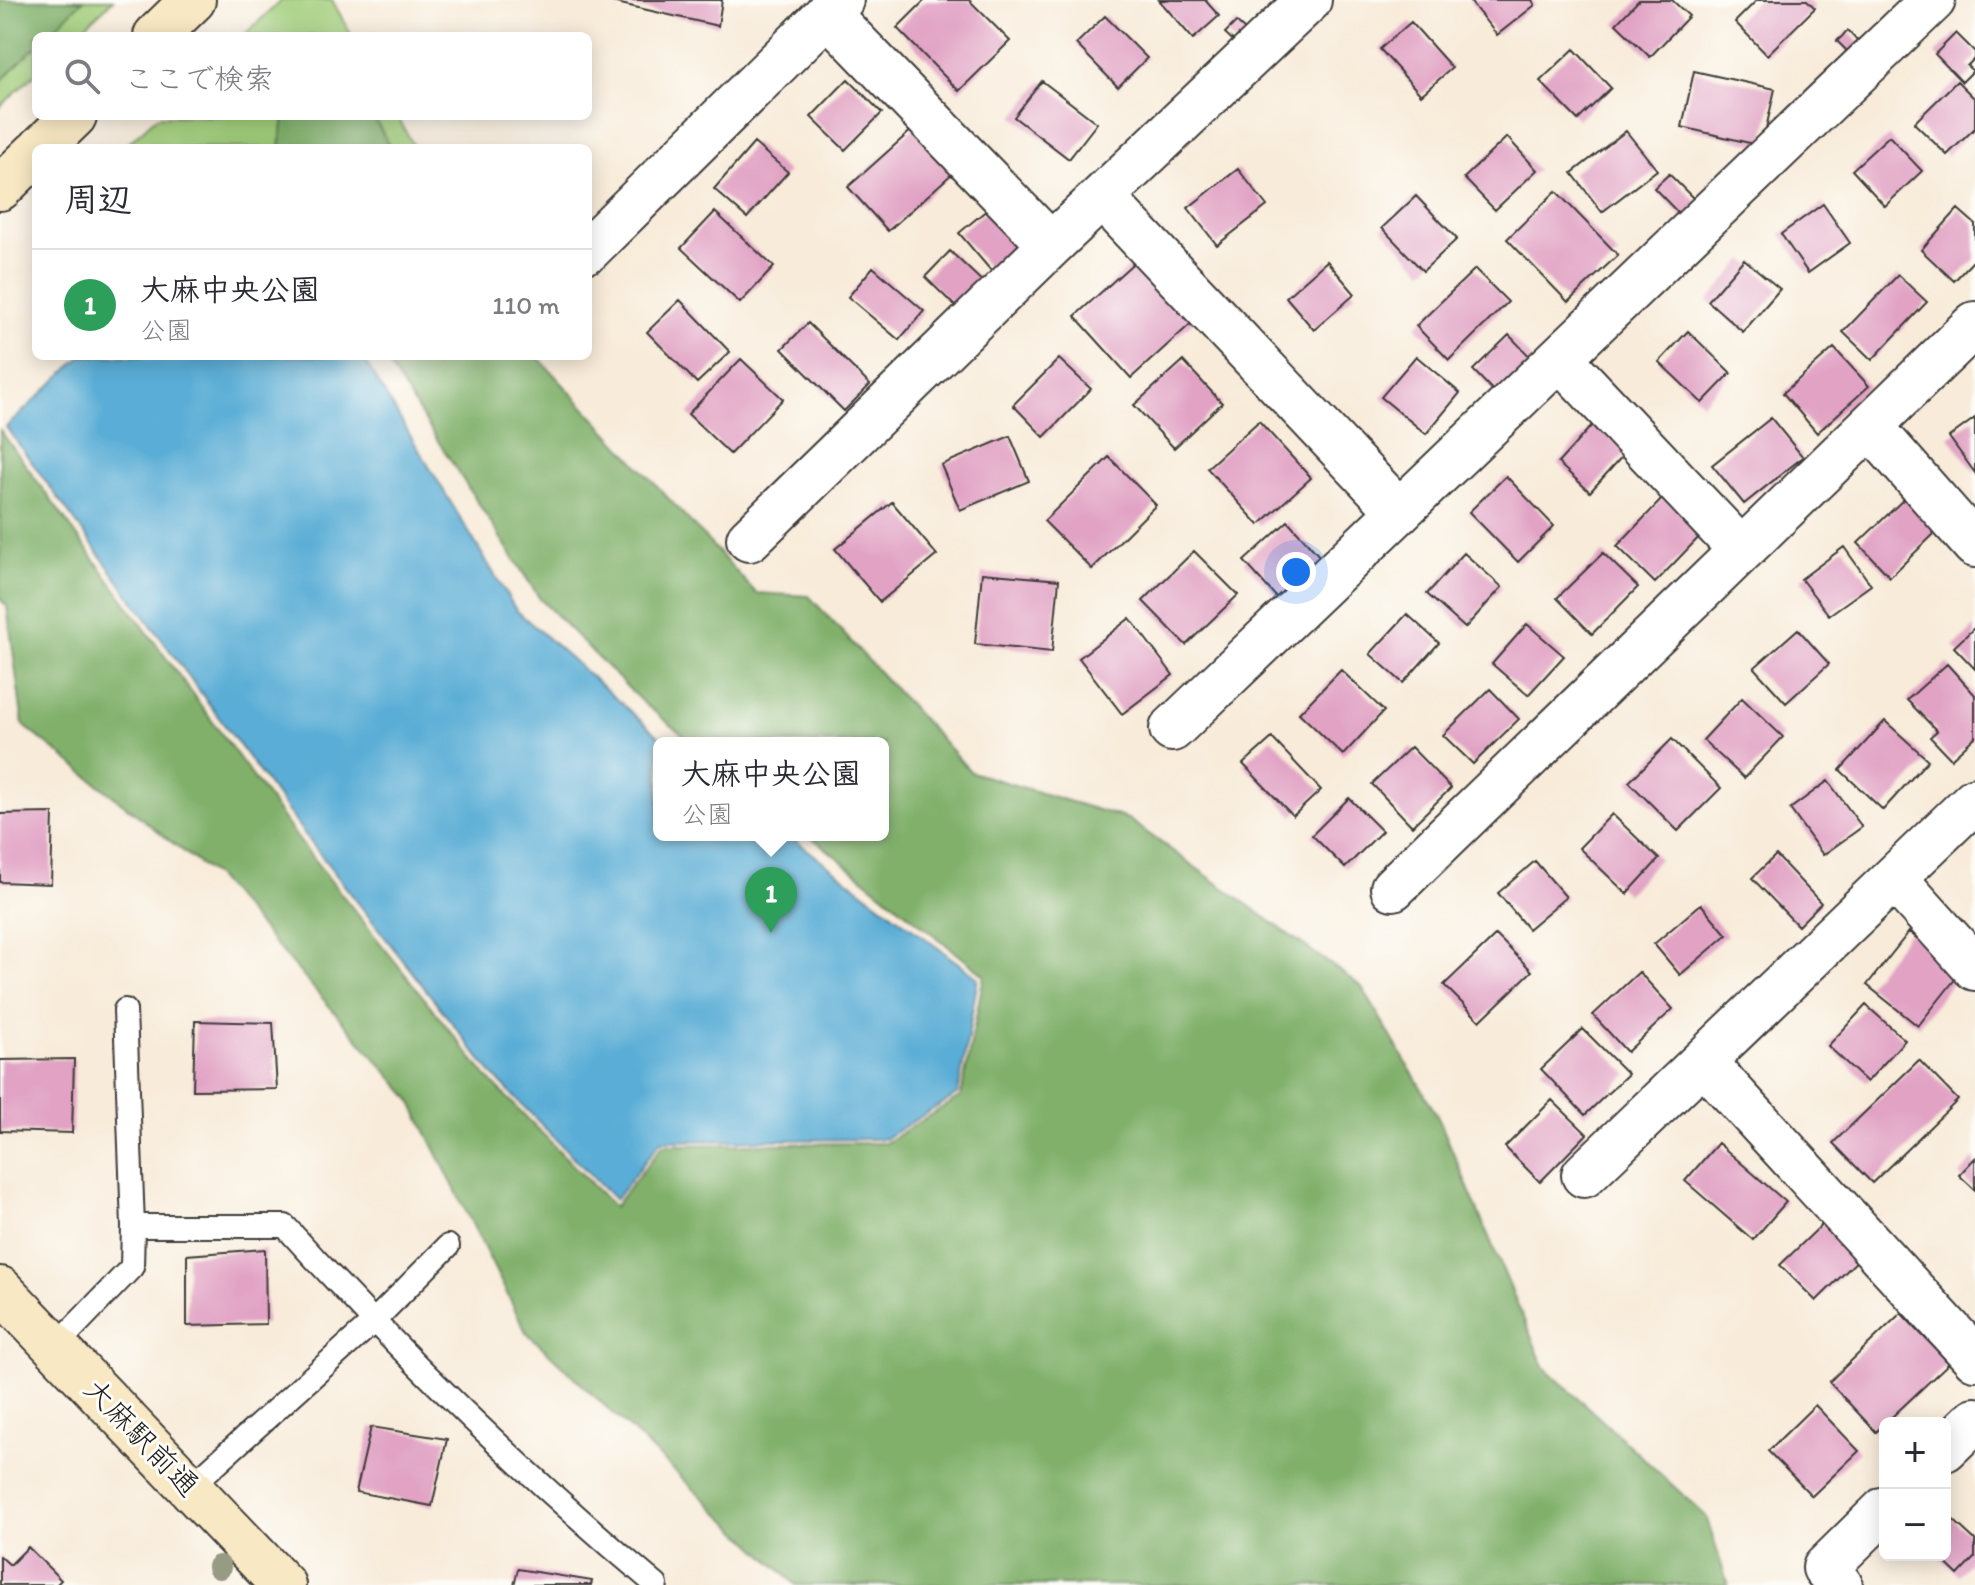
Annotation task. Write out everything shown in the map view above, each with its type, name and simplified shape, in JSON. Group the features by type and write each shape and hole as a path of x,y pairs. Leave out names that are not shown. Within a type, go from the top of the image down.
{"street":[{"path":"160,32 193,0"},
{"path":"749,539 1309,0"},
{"path":"1172,729 1933,0"},
{"path":"592,246 834,7 1051,245"},
{"path":"45,144 70,120"},
{"path":"0,188 32,157"},
{"path":"1102,197 1399,511"},
{"path":"1393,888 1975,324"},
{"path":"1560,358 1741,550"},
{"path":"1870,426 1975,545"},
{"path":"1584,1175 1975,800"},
{"path":"1894,878 1975,968"},
{"path":"1703,1061 1975,1358"},
{"name":"大麻駅前通","path":"0,1289 283,1585"},
{"path":"1951,1443 1975,1420"},
{"path":"1840,1585 1825,1568 1879,1515"}],"lane":[{"path":"55,1347 132,1267 125,1010"},
{"path":"133,1226 285,1226 373,1322 602,1540 656,1585"},
{"path":"190,1487 373,1322 448,1246"}],"green space":[{"path":"0,0 113,0 79,32 32,32 32,77 0,107"},
{"path":"0,0 83,0 51,32 32,32 32,50 0,82"},
{"path":"282,0 332,0 350,32 247,32"},
{"path":"154,120 399,120 413,144 127,144"},
{"path":"284,120 375,120 389,144 280,144"},
{"path":"386,360 541,360 756,593 809,596 971,772 1128,819 1362,987 1438,1117 1544,1367 1706,1516 1728,1585 796,1585 526,1332 409,1097 216,877 23,725 7,606 0,599 0,430 304,847 487,1077 614,1207 663,1145 885,1143 961,1096 984,975 816,841 889,841 889,737 686,737 641,701 540,599"}],"water":[{"path":"78,360 364,360 516,610 659,737 653,737 653,841 796,841 978,978 958,1094 884,1139 661,1141 615,1200 492,1074 308,839 6,427"}],"building":[{"path":"603,0 722,0 718,26"},
{"path":"925,0 969,0 1010,41 959,91 897,28"},
{"path":"1159,0 1205,0 1219,16 1193,39"},
{"path":"1469,0 1532,0 1535,5 1497,35"},
{"path":"1639,0 1672,0 1689,16 1650,57 1616,24"},
{"path":"1757,0 1807,0 1815,8 1767,55 1735,22"},
{"path":"1105,16 1147,58 1118,87 1076,44"},
{"path":"1236,22 1254,38 1243,50 1225,33"},
{"path":"1411,22 1452,68 1421,95 1380,49"},
{"path":"1848,31 1862,46 1852,56 1837,41"},
{"path":"1956,33 1975,52 1975,58 1967,66 1973,71 1962,82 1935,54"},
{"path":"1574,49 1611,88 1578,120 1540,81"},
{"path":"1694,71 1775,89 1762,146 1682,127"},
{"path":"848,79 882,113 845,150 811,117"},
{"path":"1042,81 1097,123 1069,159 1014,117"},
{"path":"1957,81 1975,99 1975,128 1947,155 1914,123"},
{"path":"914,128 954,172 888,231 848,187"},
{"path":"1626,131 1657,170 1602,212 1572,173"},
{"path":"1889,136 1922,171 1885,206 1852,170"},
{"path":"1507,137 1537,170 1495,210 1464,178"},
{"path":"754,143 788,172 747,218 714,189"},
{"path":"1238,169 1267,206 1217,245 1188,208"},
{"path":"1669,174 1701,206 1686,221 1654,188"},
{"path":"1556,191 1618,255 1568,302 1507,239"},
{"path":"1416,196 1457,239 1423,271 1382,228"},
{"path":"994,204 1028,243 993,273 959,233"},
{"path":"1823,204 1850,243 1808,273 1781,234"},
{"path":"1958,209 1975,224 1975,259 1954,281 1921,250"},
{"path":"715,212 774,267 740,303 681,248"},
{"path":"950,251 987,286 961,312 925,277"},
{"path":"1140,257 1196,319 1131,378 1075,316"},
{"path":"1744,259 1780,289 1743,332 1708,301"},
{"path":"1327,261 1355,294 1314,330 1286,297"},
{"path":"873,267 924,311 899,340 848,297"},
{"path":"1475,269 1508,302 1449,360 1416,326"},
{"path":"1898,275 1927,302 1872,360 1843,332"},
{"path":"680,300 730,352 697,383 647,332"},
{"path":"808,323 870,385 844,411 782,349"},
{"path":"1688,331 1731,373 1702,403 1659,362"},
{"path":"1509,335 1537,364 1501,399 1473,370"},
{"path":"1834,348 1869,386 1817,433 1783,393"},
{"path":"1416,356 1460,393 1426,434 1381,397"},
{"path":"741,359 783,399 730,454 688,414"},
{"path":"1059,359 1091,389 1044,437 1013,405"},
{"path":"1183,361 1222,403 1174,448 1134,405"},
{"path":"1771,418 1803,457 1744,504 1712,465"},
{"path":"1975,418 1975,473 1949,437"},
{"path":"1259,421 1311,478 1259,525 1207,468"},
{"path":"1594,423 1626,452 1590,492 1558,463"},
{"path":"1010,436 1029,481 960,510 941,465"},
{"path":"1109,457 1156,505 1092,569 1044,521"},
{"path":"1506,476 1554,526 1518,562 1469,512"},
{"path":"1665,496 1703,533 1655,583 1617,546"},
{"path":"1905,498 1937,531 1890,577 1858,543"},
{"path":"892,502 937,555 880,602 835,549"},
{"path":"1288,521 1329,567 1285,607 1244,561"},
{"path":"1844,547 1871,585 1829,615 1801,579"},
{"path":"1194,551 1238,595 1186,645 1143,601"},
{"path":"1464,553 1502,587 1465,628 1427,594"},
{"path":"1603,553 1638,587 1592,634 1557,598"},
{"path":"982,573 1059,580 1052,652 975,644"},
{"path":"1407,614 1439,643 1403,683 1370,654"},
{"path":"1130,618 1173,675 1122,714 1079,658"},
{"path":"1527,624 1564,656 1528,695 1492,664"},
{"path":"1975,627 1975,669 1954,647"},
{"path":"1798,629 1829,664 1786,703 1754,668"},
{"path":"1947,664 1975,695 1975,737 1951,759 1930,737 1937,731 1907,700"},
{"path":"1341,670 1384,711 1343,755 1299,713"},
{"path":"1490,689 1519,719 1473,764 1443,735"},
{"path":"1742,698 1783,737 1744,778 1703,740"},
{"path":"1885,721 1928,760 1883,810 1840,770"},
{"path":"1272,738 1321,790 1293,816 1243,764"},
{"path":"1672,739 1721,788 1678,831 1629,782"},
{"path":"1411,747 1451,788 1412,826 1372,784"},
{"path":"1828,781 1862,827 1823,855 1790,809"},
{"path":"1349,798 1382,831 1345,868 1312,835"},
{"path":"53,813 51,884 0,882 0,814"},
{"path":"1612,814 1659,859 1627,894 1579,848"},
{"path":"1776,855 1821,903 1798,926 1752,878"},
{"path":"1535,861 1566,897 1528,929 1498,893"},
{"path":"1701,904 1727,935 1680,975 1654,944"},
{"path":"1909,932 1960,973 1918,1026 1867,985"},
{"path":"1496,935 1532,971 1480,1021 1444,985"},
{"path":"1639,972 1673,1009 1627,1052 1593,1015"},
{"path":"1866,1005 1905,1040 1867,1082 1828,1046"},
{"path":"195,1021 273,1023 277,1089 193,1090"},
{"path":"1583,1029 1628,1074 1585,1115 1541,1069"},
{"path":"74,1059 72,1133 0,1131 0,1060"},
{"path":"1919,1060 1958,1100 1872,1183 1833,1143"},
{"path":"1552,1100 1587,1134 1540,1182 1505,1147"},
{"path":"1718,1143 1786,1202 1753,1240 1685,1181"},
{"path":"1975,1158 1975,1190 1959,1175"},
{"path":"1833,1214 1868,1250 1816,1301 1780,1265"},
{"path":"265,1249 266,1324 187,1326 187,1255"},
{"path":"1901,1313 1949,1363 1892,1417 1879,1417 1876,1432 1829,1382"},
{"path":"1815,1405 1859,1451 1812,1496 1768,1451"},
{"path":"371,1427 447,1439 432,1506 356,1492"},
{"path":"1951,1518 1975,1540 1975,1557 1958,1575 1943,1561 1951,1561"},
{"path":"28,1547 61,1580 56,1585 0,1585 0,1556 10,1565"},
{"path":"518,1569 592,1581 591,1585 514,1585"}],"place":[{"name":"大麻中央公園","path":"771,933"}]}
